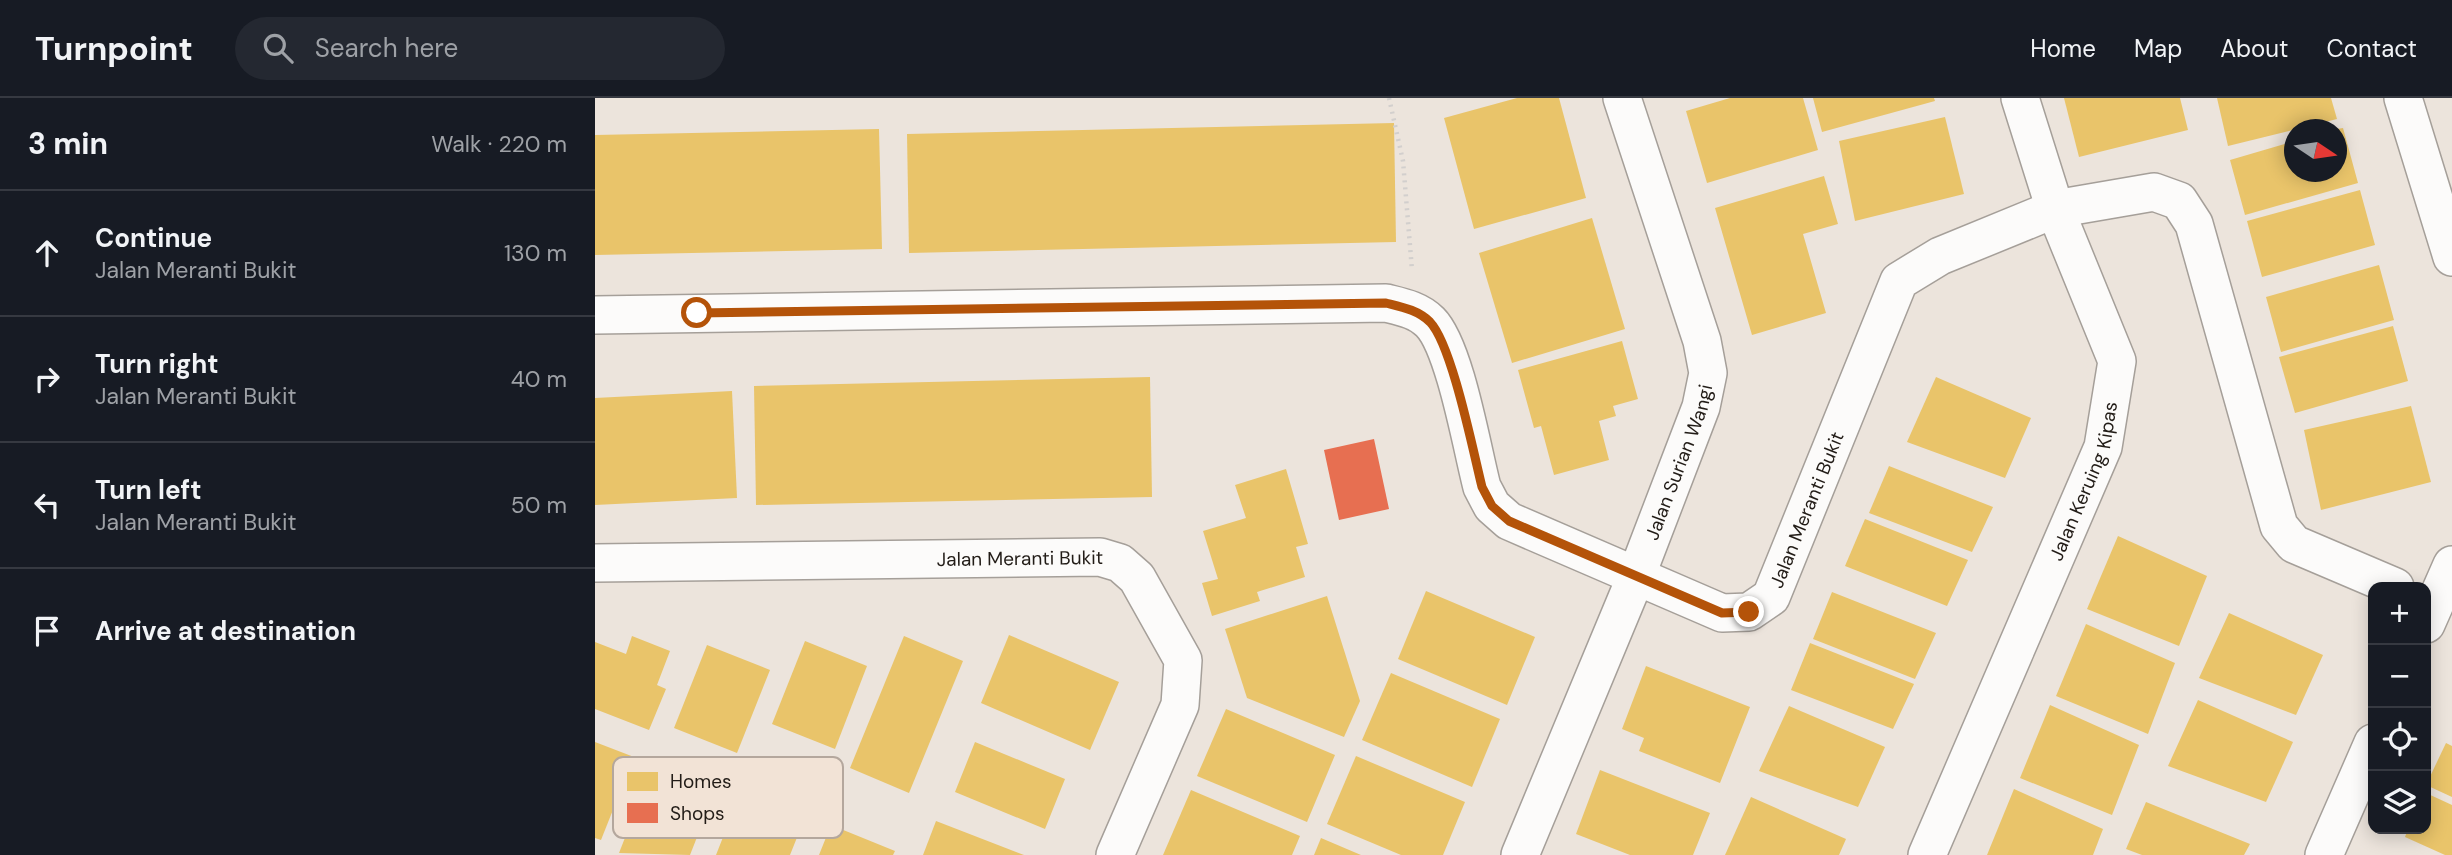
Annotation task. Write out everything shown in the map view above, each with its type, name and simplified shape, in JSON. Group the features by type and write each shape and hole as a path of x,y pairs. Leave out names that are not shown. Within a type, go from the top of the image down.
{"street":[{"name":"Jalan Surian Wangi","path":"1520,855 1637,574 1701,407 1708,373 1702,341 1622,98"},
{"name":"Jalan Keruing Kipas","path":"1927,855 2103,447 2117,361 2055,209 2020,98"},
{"path":"2403,98 2452,257"},
{"name":"Jalan Meranti Bukit","path":"1412,310 1430,322 1444,343 1482,487 1492,506 1509,521 1722,613 1749,612 1771,597 1899,281 1940,256 2055,209 2154,192 2179,201 2194,224 2279,526 2294,544 2383,582"},
{"path":"595,315 1386,303 1412,310"},
{"name":"Jalan Meranti Bukit","path":"595,563 1100,557 1120,563 1137,578 1183,660 1184,680 1179,705 1115,855"},
{"path":"2431,605 2452,565"},
{"path":"2324,855 2368,754"}],"path":[{"path":"1389,98 1403,161 1412,251 1412,310"}],"building: Homes":[{"path":"1517,98 1559,98 1586,198 1474,229 1444,118"},
{"path":"1730,98 1803,98 1818,150 1707,183 1686,111"},
{"path":"1813,98 1934,98 1935,101 1822,132"},
{"path":"2064,98 2180,98 2188,130 2079,157"},
{"path":"2217,98 2331,98 2337,119 2284,119 2284,132 2228,146"},
{"path":"1945,117 1964,194 1855,221 1839,141"},
{"path":"1394,123 1396,242 909,253 907,134"},
{"path":"879,129 882,249 595,255 595,135"},
{"path":"2347,143 2358,183 2245,215 2230,160 2284,144 2284,182 2347,182"},
{"path":"1824,176 1838,224 1803,234 1826,313 1752,335 1715,208"},
{"path":"2360,190 2375,245 2262,277 2247,221"},
{"path":"1592,218 1625,329 1512,363 1479,253"},
{"path":"2379,265 2394,320 2281,352 2266,297"},
{"path":"2393,326 2408,381 2295,413 2279,357"},
{"path":"1622,341 1638,399 1613,406 1616,416 1599,421 1609,460 1554,475 1541,426 1534,428 1518,370"},
{"path":"1150,377 1152,497 756,505 754,386"},
{"path":"1936,377 2031,418 2005,478 1907,442"},
{"path":"732,391 737,498 595,505 595,398"},
{"path":"2411,406 2431,482 2321,510 2304,430"},
{"path":"1889,466 1993,507 1972,552 1869,513"},
{"path":"1286,469 1308,544 1296,547 1305,577 1257,592 1260,601 1212,616 1202,583 1218,579 1203,531 1246,518 1235,485"},
{"path":"1865,519 1968,560 1947,606 1845,566"},
{"path":"2118,536 2207,576 2179,646 2087,609"},
{"path":"1426,591 1535,637 1507,705 1398,659"},
{"path":"1832,592 1936,633 1915,679 1813,639"},
{"path":"1327,596 1360,701 1344,737 1247,698 1225,629"},
{"path":"2229,613 2323,655 2296,715 2199,678"},
{"path":"2086,624 2175,663 2148,734 2056,696"},
{"path":"1009,635 1119,682 1090,750 981,703"},
{"path":"632,636 670,651 657,685 666,689 649,730 595,709 595,642 626,654"},
{"path":"904,636 963,661 909,793 850,768"},
{"path":"805,641 867,666 835,749 772,724"},
{"path":"1810,643 1914,684 1893,729 1791,690"},
{"path":"707,645 770,670 737,753 674,728"},
{"path":"1646,666 1750,707 1720,783 1639,751 1644,738 1622,729"},
{"path":"1391,673 1500,719 1472,787 1362,740"},
{"path":"2198,700 2293,742 2266,802 2168,766"},
{"path":"2050,705 2139,745 2112,815 2020,778"},
{"path":"1789,706 1885,747 1858,807 1759,771"},
{"path":"1226,709 1335,755 1307,822 1197,776"},
{"path":"595,742 634,757 613,757 613,810 601,840 595,838"},
{"path":"975,742 1065,779 1045,829 955,792"},
{"path":"2446,743 2452,746 2452,797 2431,787 2431,774"},
{"path":"1356,756 1465,802 1443,855 1401,855 1327,824"},
{"path":"1600,770 1710,813 1693,855 1630,855 1576,834"},
{"path":"2014,789 2103,829 2093,855 1987,855"},
{"path":"1191,790 1300,836 1292,855 1163,855"},
{"path":"2431,795 2452,805 2452,855 2445,855 2405,837 2406,834 2431,834"},
{"path":"1751,797 1846,839 1839,855 1725,855"},
{"path":"2146,802 2250,844 2244,855 2142,855 2126,849"},
{"path":"936,821 1024,855 923,855"},
{"path":"843,830 895,851 893,855 819,855 826,838 843,838"},
{"path":"625,838 697,838 690,855 619,853"},
{"path":"723,838 797,838 790,855 716,855"},
{"path":"1321,838 1361,855 1314,855"}],"building: Shops":[{"path":"1374,439 1389,509 1339,520 1324,450"}],"route":[{"path":"697,313 1386,303 1412,310 1430,322 1444,343 1482,487 1492,506 1509,521 1722,613 1749,612"}]}
